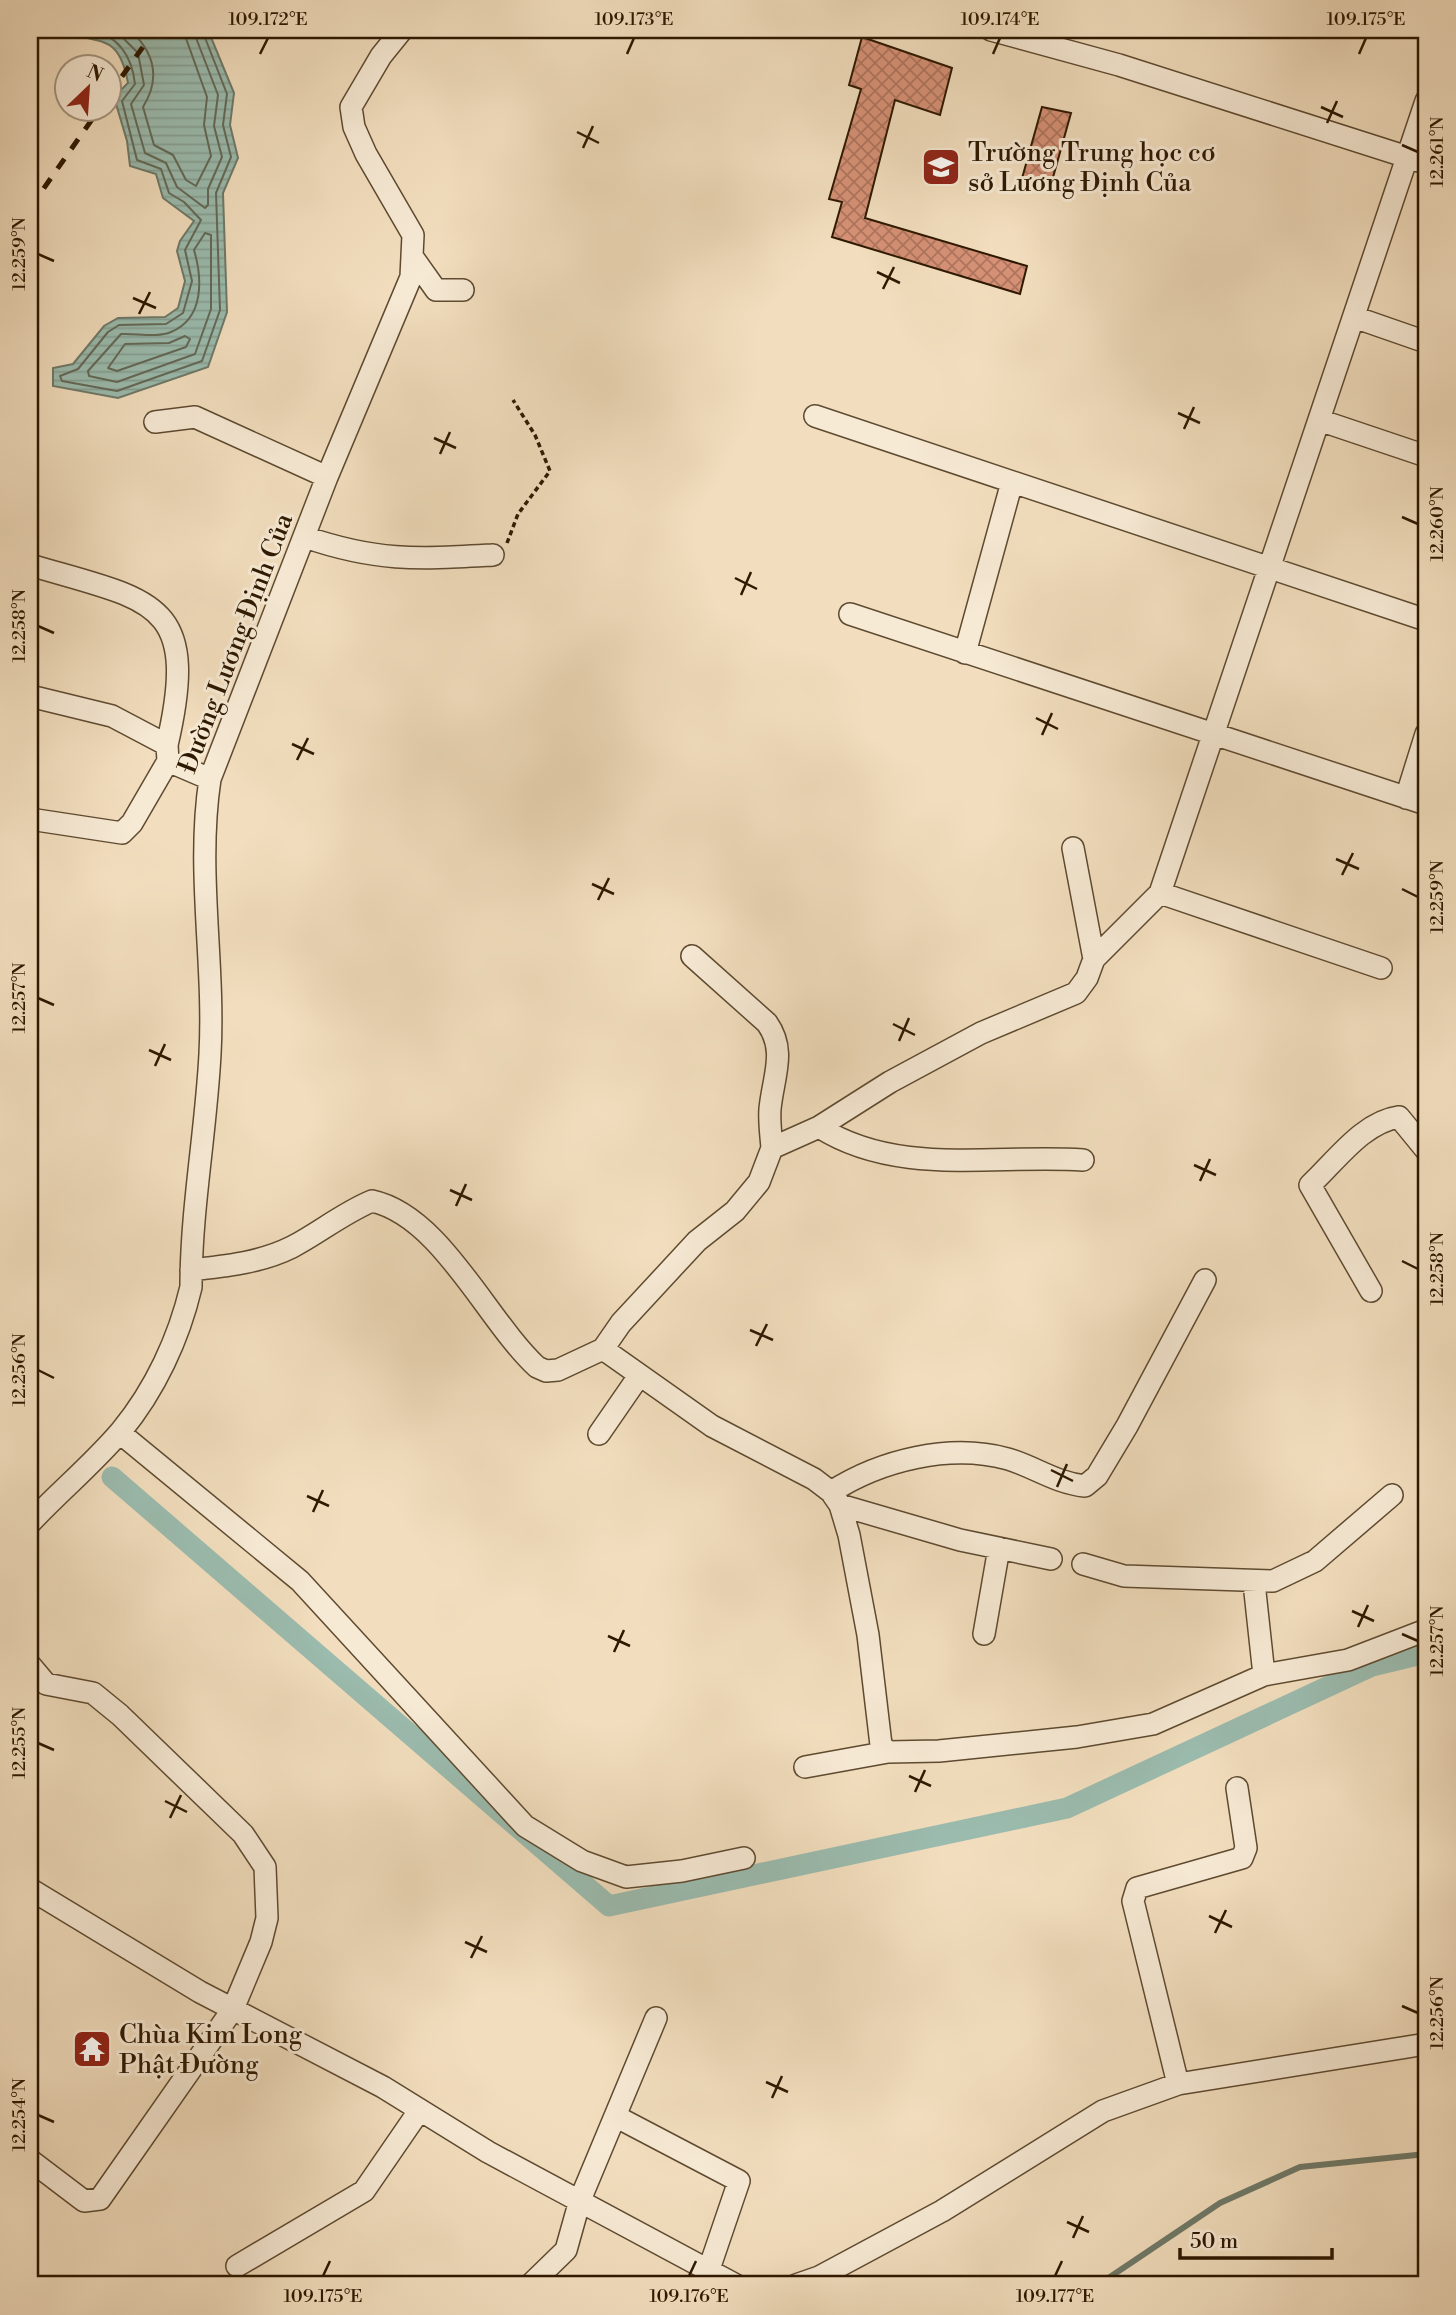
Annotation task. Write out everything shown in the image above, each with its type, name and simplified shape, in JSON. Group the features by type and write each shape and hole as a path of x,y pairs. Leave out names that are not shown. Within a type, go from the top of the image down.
{"street":[{"name":"Đường Lương Định Của","path":"30,1523 120,1433 151,1386 175,1337 188,1298 210,1054 205,810 210,779 327,477 411,277 414,259 410,227 366,154 354,127 351,107 381,56 402,30"},
{"path":"991,30 1119,65 1417,160"},
{"path":"772,1148 819,1127 890,1082 981,1033 1076,993 1087,978 1094,959 1160,893 1354,317 1417,160 1426,101"},
{"path":"414,259 436,290 463,290"},
{"path":"1354,317 1426,342"},
{"path":"815,416 1426,620"},
{"path":"155,422 195,417 327,477"},
{"path":"1319,420 1426,456"},
{"path":"965,653 1012,482"},
{"path":"305,537 342,550 404,560 492,555"},
{"path":"30,565 138,600 161,614 172,632 178,676 168,753 132,823 122,833 30,819"},
{"path":"850,614 1212,736 1416,801 1426,734"},
{"path":"30,695 112,716 210,779"},
{"path":"1073,848 1094,959"},
{"path":"1160,893 1381,968"},
{"path":"191,1270 239,1265 280,1252 372,1201 387,1204 438,1246 537,1367 546,1371 558,1370 603,1349 621,1323 697,1241 735,1211 759,1182 772,1148 771,1107 779,1049 776,1036 767,1023 692,956"},
{"path":"1371,1291 1310,1185 1364,1133 1384,1119 1399,1117 1426,1150"},
{"path":"819,1127 858,1147 905,1157 1083,1160"},
{"path":"835,1498 855,1477 892,1464 964,1453 1009,1460 1068,1485 1084,1486 1097,1476 1127,1426 1205,1280"},
{"path":"603,1349 712,1426 814,1479 835,1498 999,1548 1051,1559"},
{"path":"599,1434 639,1376"},
{"path":"120,1433 300,1581 525,1826 582,1861 626,1877 682,1871 744,1858"},
{"path":"1083,1564 1124,1576 1254,1583 1273,1581 1315,1561 1392,1495"},
{"path":"835,1498 849,1535 868,1635 881,1745 888,1752"},
{"path":"984,1634 999,1548"},
{"path":"1254,1583 1264,1675"},
{"path":"805,1767 888,1752 939,1751 1077,1737 1153,1724 1264,1675 1348,1660 1426,1629"},
{"path":"30,1665 46,1684 93,1693 243,1834 265,1867 268,1896 267,1918 261,1942 233,2009 100,2199 84,2201 30,2160"},
{"path":"1178,2084 1133,1901 1137,1888 1242,1858 1246,1847 1237,1788"},
{"path":"30,1889 134,1954 383,2087 488,2152 736,2285"},
{"path":"530,2285 566,2250 580,2200 656,2018"},
{"path":"796,2285 819,2277 942,2211 1103,2111 1178,2084 1426,2044"},
{"path":"237,2266 365,2191 419,2111"},
{"path":"615,2116 739,2182 708,2272"}],"path":[{"path":"492,555 505,549 518,514 550,471 536,435 513,400"}],"water":[{"path":"63,30 208,30 234,93 230,125 238,158 223,193 227,312 208,367 118,398 53,386 53,368 73,364 104,326 118,318 165,317 178,308 185,281 177,251 180,241 194,221 163,198 156,174 130,166 121,122 122,89 128,83 122,52 116,52 104,43"}],"building":[{"path":"862,37 952,68 940,115 895,100 865,218 1027,266 1020,294 832,237 842,202 829,199 861,89 849,85"},
{"path":"1042,107 1071,113 1050,188 1021,182"}],"waterway":[{"path":"112,1477 609,1906 1067,1808 1372,1666 1426,1653"},
{"path":"1098,2285 1220,2203 1300,2167 1426,2154"}],"railway":[{"path":"122,76 155,30"},
{"path":"30,208 90,122"}],"place":[{"name":"Trường Trung học cơ sở Lương Định Của","path":"941,167"},
{"name":"Chùa Kim Long Phật Đường","path":"92,2049"}]}
